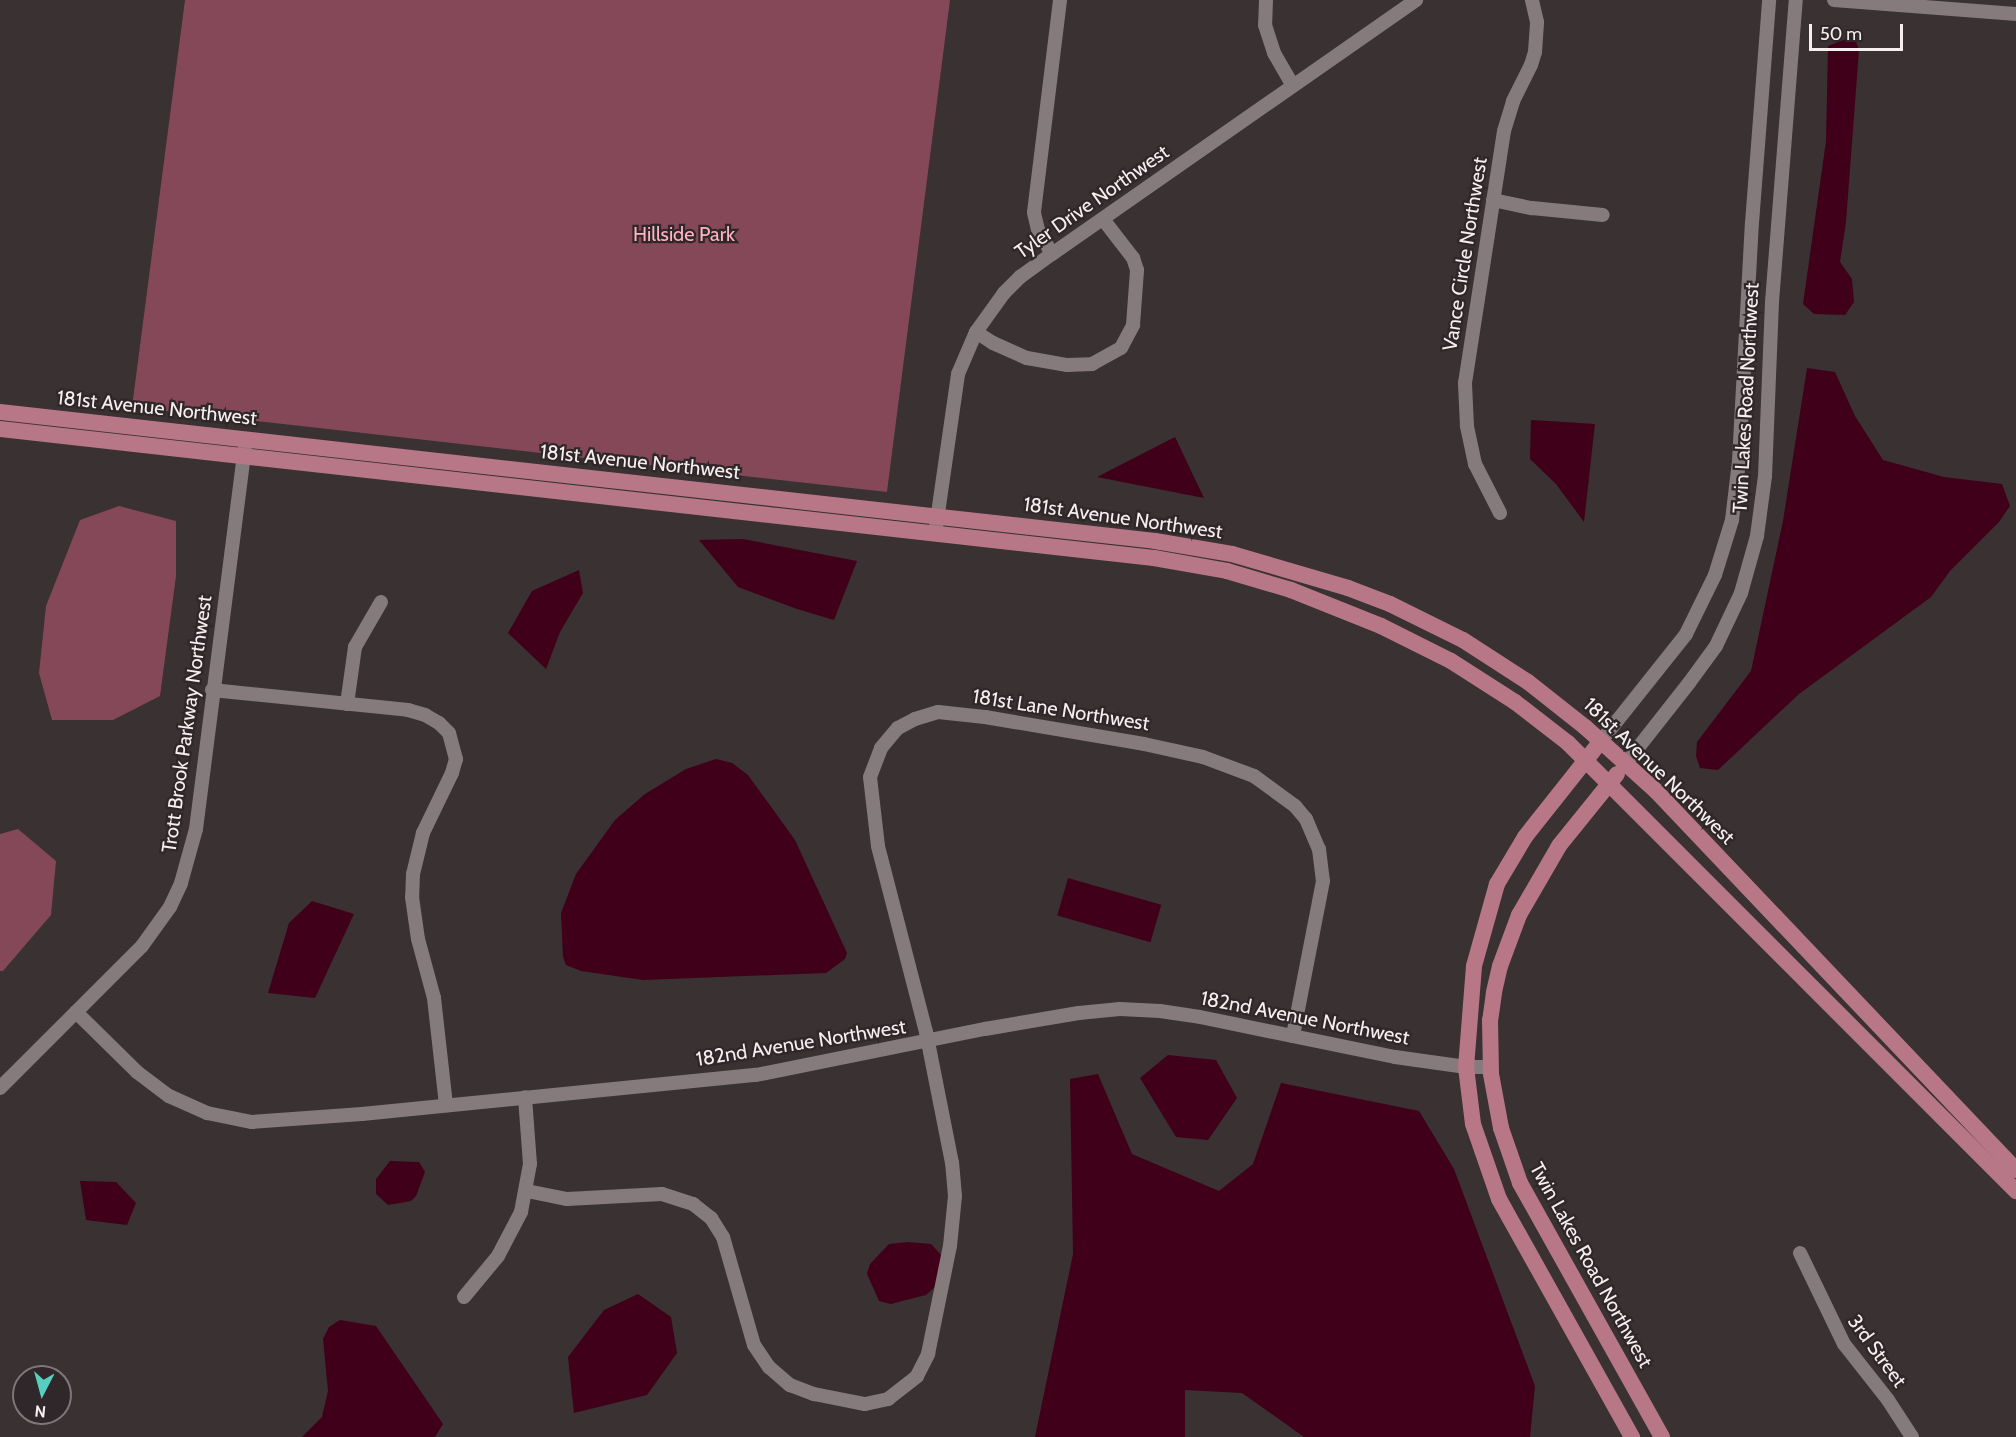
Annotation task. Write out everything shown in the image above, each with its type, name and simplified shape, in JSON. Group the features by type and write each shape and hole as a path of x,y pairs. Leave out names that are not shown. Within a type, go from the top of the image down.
{"main road":[{"name":"181st Avenue Northwest","path":"0,412 1155,541 1221,552 1288,568 1348,588 1390,604 1471,645 1547,696 1601,741 1626,763 1837,979 2016,1170"},
{"name":"181st Avenue Northwest","path":"0,429 1154,558 1227,571 1291,590 1381,626 1451,661 1515,702 1586,759 2016,1191"},
{"name":"Twin Lakes Road Northwest","path":"1601,741 1525,837 1497,884 1474,966 1466,1067 1473,1124 1499,1199 1632,1437"},
{"name":"Twin Lakes Road Northwest","path":"1626,763 1559,846 1519,915 1500,966 1494,993 1490,1020 1491,1067 1501,1128 1520,1183 1662,1437"}],"street":[{"path":"1052,254 1038,230 1034,212 1060,0"},
{"path":"1266,0 1265,25 1274,53 1292,84"},
{"name":"Tyler Drive Northwest","path":"935,534 954,389 967,350 976,332 1004,293 1020,277 1052,254 1292,84 1416,0"},
{"name":"Vance Circle Northwest","path":"1500,513 1475,464 1465,405 1465,383 1508,114 1535,52 1537,22 1532,0"},
{"name":"Twin Lakes Road Northwest","path":"1601,741 1686,634 1715,575 1732,520 1739,461 1751,233 1769,0"},
{"name":"Twin Lakes Road Northwest","path":"1626,763 1716,646 1741,593 1757,536 1765,476 1772,302 1796,0"},
{"path":"1834,0 2016,14"},
{"path":"1493,200 1532,208 1603,215"},
{"path":"976,332 993,343 1027,358 1067,365 1092,364 1121,348 1133,325 1137,270 1133,258 1103,219"},
{"name":"Trott Brook Parkway Northwest","path":"0,1088 142,946 170,907 182,883 195,829 246,439"},
{"path":"347,704 355,647 381,602"},
{"path":"212,690 426,715 449,733 456,759 452,774 430,815 417,853 412,897 418,939 434,998 446,1105"},
{"name":"181st Lane Northwest","path":"527,1191 567,1199 662,1194 693,1204 711,1218 723,1237 754,1346 773,1372 790,1384 814,1394 865,1404 888,1399 909,1386 926,1360 954,1212 952,1163 928,1041 878,846 870,777 881,748 898,728 910,720 938,712 1144,744 1203,757 1254,776 1295,806 1306,819 1319,849 1323,881 1293,1036"},
{"name":"182nd Avenue Northwest","path":"76,1012 153,1085 188,1106 218,1116 252,1122 756,1075 1079,1013 1120,1009 1160,1011 1200,1017 1395,1057 1466,1067 1491,1067"},
{"path":"464,1297 498,1256 522,1212 530,1164 525,1097"},
{"name":"3rd Street","path":"1800,1253 1844,1344 1888,1400 1912,1437"}],"green space":[{"name":"Hillside Park","path":"185,0 950,0 887,492 132,407"},
{"path":"119,506 176,521 176,576 160,696 113,720 52,720 39,673 46,606 80,520"},
{"path":"18,829 56,861 51,915 3,971 0,971 0,834"}],"shaded area":[{"path":"1854,36 1859,50 1846,222 1840,262 1852,279 1854,302 1845,315 1814,314 1803,304 1826,141 1828,46"},
{"path":"1807,368 1835,372 1855,416 1883,460 1944,477 2002,484 2010,506 1999,522 1950,571 1931,597 1799,694 1718,770 1700,768 1696,756 1697,742 1751,671 1783,521"},
{"path":"1531,420 1595,424 1584,522 1556,484 1530,459"},
{"path":"1175,437 1204,498 1097,477"},
{"path":"743,539 857,561 834,620 738,587 699,540"},
{"path":"579,570 583,593 560,632 546,669 508,633 532,591"},
{"path":"716,759 732,763 748,775 795,840 847,953 845,959 826,973 643,980 581,971 566,965 563,957 561,913 576,874 615,820 645,794 686,769"},
{"path":"1068,878 1161,905 1150,942 1057,915"},
{"path":"312,901 354,914 315,998 268,993 289,923"},
{"path":"1168,1055 1216,1060 1237,1098 1208,1140 1176,1137 1140,1078"},
{"path":"1098,1074 1132,1154 1219,1191 1253,1164 1281,1083 1419,1111 1454,1169 1535,1386 1530,1437 1304,1437 1242,1393 1185,1390 1185,1437 1035,1437 1073,1254 1070,1079"},
{"path":"390,1161 419,1162 425,1172 416,1196 411,1201 388,1205 376,1194 376,1179"},
{"path":"80,1181 116,1182 136,1203 127,1225 86,1220"},
{"path":"908,1242 931,1244 943,1257 936,1286 926,1295 891,1304 879,1301 867,1274 870,1264 889,1244"},
{"path":"638,1294 671,1317 677,1353 647,1395 574,1413 568,1357 604,1310"},
{"path":"340,1320 376,1326 443,1424 435,1437 302,1437 322,1417 328,1391 323,1339 329,1327"}]}
